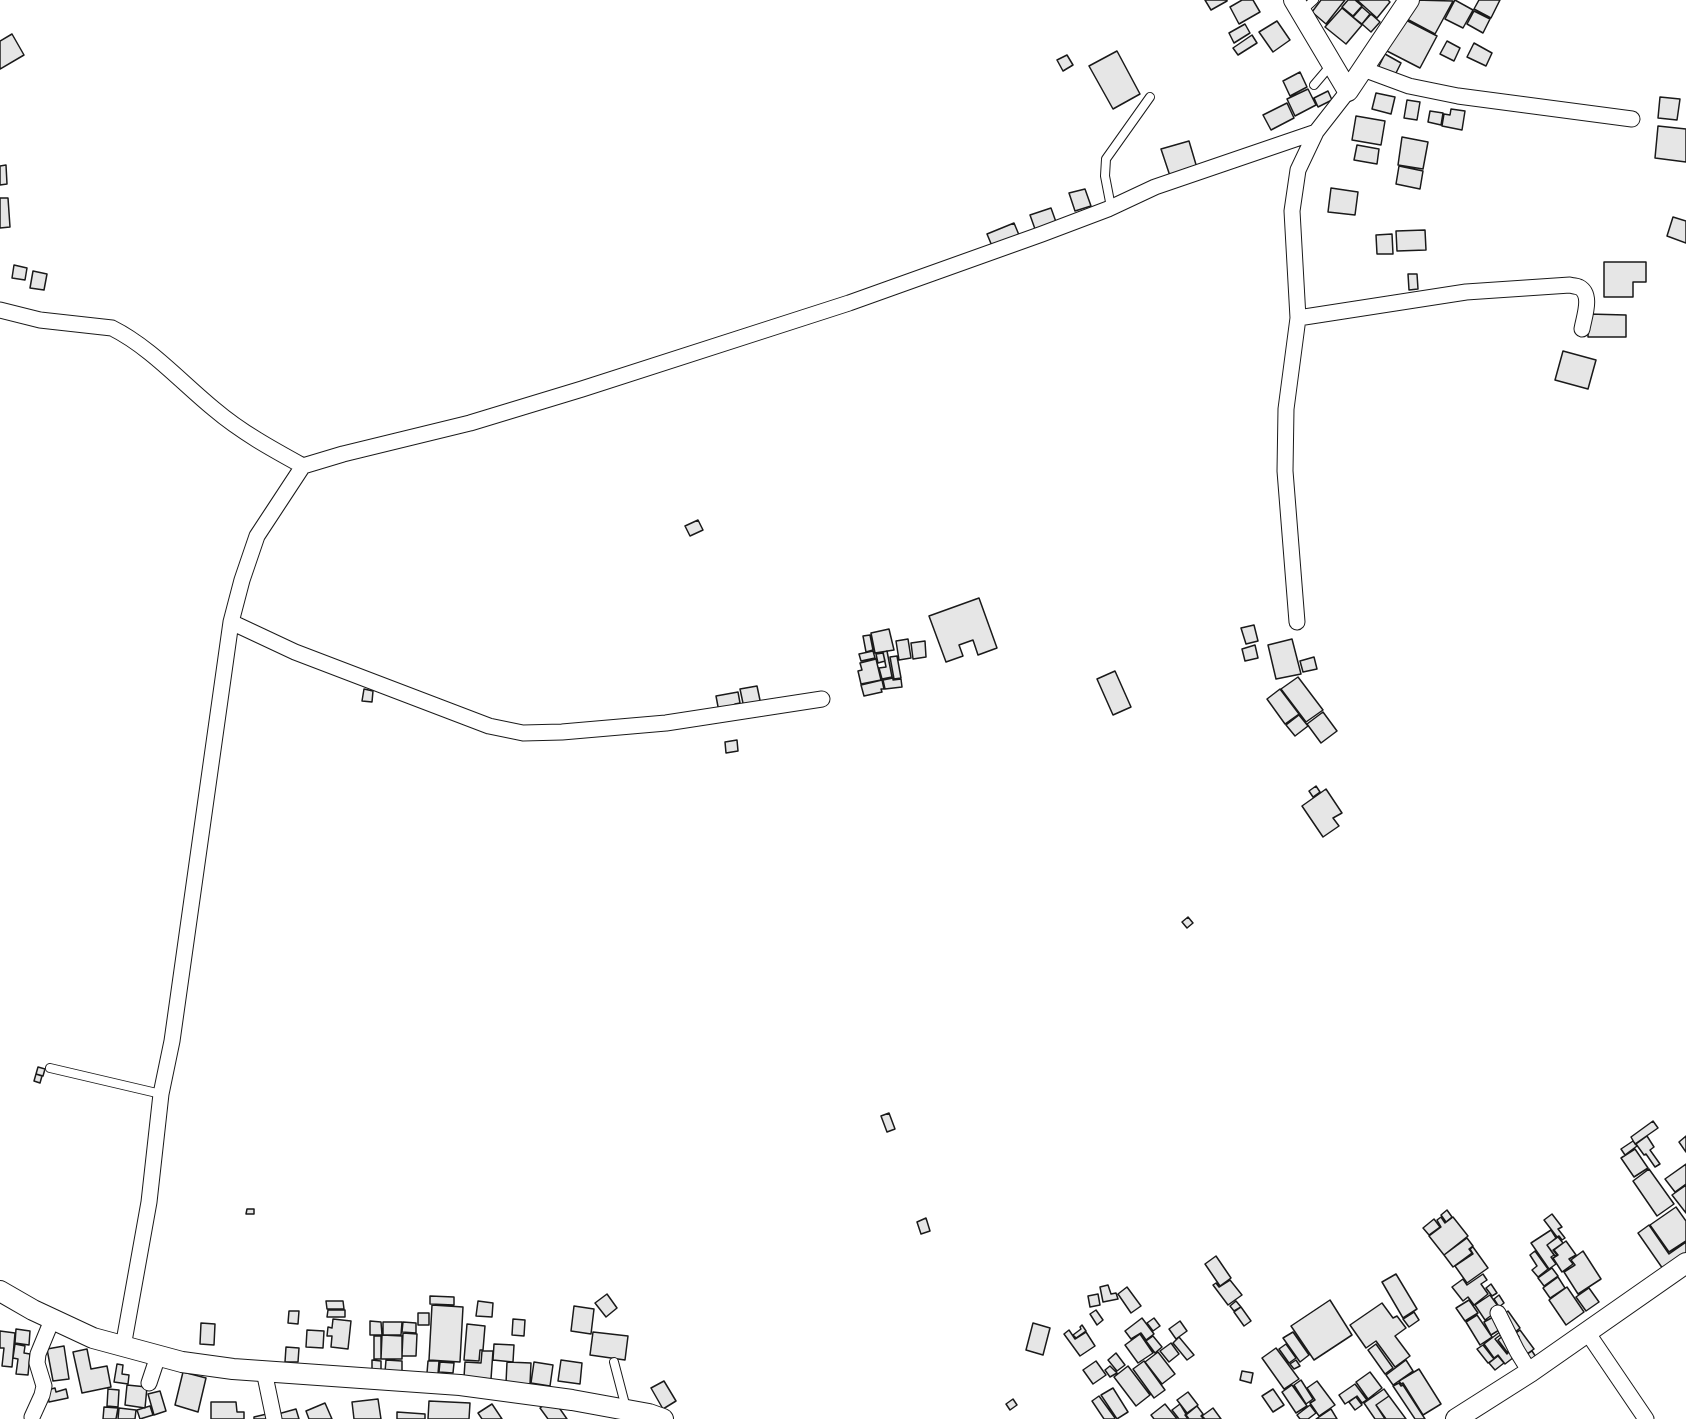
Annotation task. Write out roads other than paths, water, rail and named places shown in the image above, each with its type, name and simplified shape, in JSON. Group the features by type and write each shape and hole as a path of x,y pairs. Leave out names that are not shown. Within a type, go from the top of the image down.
{"street":[{"path":"1297,622 1285,471 1286,409 1298,318 1292,211 1298,170 1316,132 1348,91 1409,0"},
{"path":"1303,4 1332,64 1348,91"},
{"path":"1363,69 1409,86 1458,96 1632,119"},
{"path":"123,1347 148,1202 161,1094 172,1041 231,622 257,536 303,466 470,423 827,310 1021,241 1111,207 1155,187 1316,132"},
{"path":"1298,318 1466,292 1570,285 1580,288 1586,294 1587,301 1582,328"},
{"path":"0,310 40,320 106,327 123,334 147,351 224,417 260,443 303,466"},
{"path":"231,622 295,652 489,726 523,734 666,723 822,699"},
{"path":"1456,1419 1530,1372 1686,1263"},
{"path":"0,1291 52,1320 93,1338 192,1363 233,1369 460,1385 572,1400 649,1414 663,1419"},
{"path":"1498,1313 1516,1351 1530,1372"},
{"path":"32,1417 44,1386 37,1363 38,1354 52,1320"},
{"path":"1587,1332 1646,1419"},
{"path":"149,1383 158,1356"},
{"path":"264,1371 274,1419"}],"lane":[{"path":"1314,85 1332,64"},
{"path":"1111,207 1105,176 1106,159 1150,97"},
{"path":"50,1068 161,1094"},
{"path":"614,1362 626,1410"}]}
